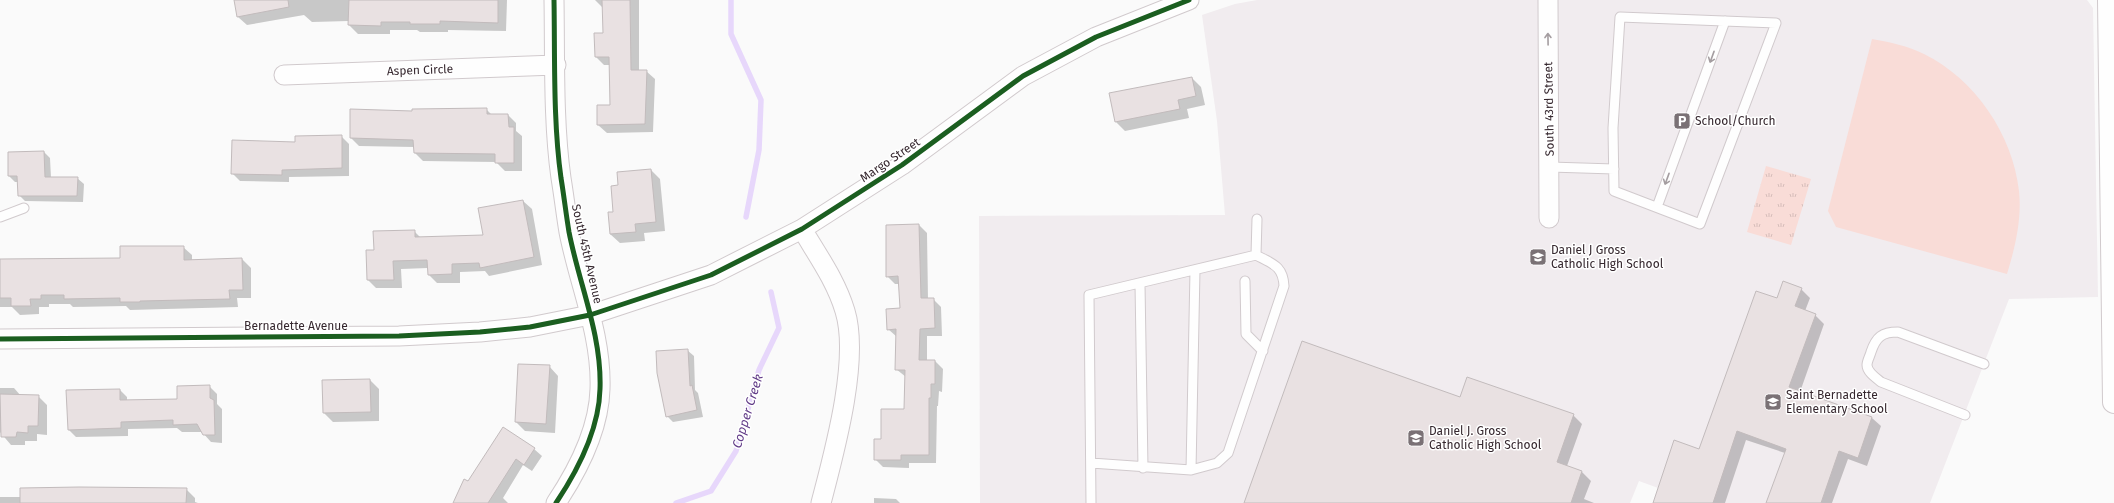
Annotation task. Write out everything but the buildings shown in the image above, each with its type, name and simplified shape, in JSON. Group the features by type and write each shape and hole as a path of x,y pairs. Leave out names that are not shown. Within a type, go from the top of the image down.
{"street":[{"name":"South 45th Avenue","path":"554,0 560,164 569,232 598,352 600,389 595,424 582,457 556,503"},
{"name":"Margo Street","path":"590,315 711,275 802,229 902,165 1023,76 1096,37 1189,0"},
{"name":"South 43rd Street","path":"1548,0 1550,167 1549,218"},
{"path":"2109,0 2114,402"},
{"name":"Aspen Circle","path":"284,75 556,65"},
{"path":"802,229 837,289 845,312 850,343 844,406 821,503"},
{"name":"Bernadette Avenue","path":"0,338 399,336 480,332 523,328 590,315"}],"lane":[{"path":"1620,17 1725,21 1776,22 1700,224 1614,192 1613,128 1620,17"},
{"path":"1657,207 1725,21"},
{"path":"1550,167 1614,169"},
{"path":"0,217 24,208"},
{"path":"1256,256 1257,219"},
{"path":"1091,463 1143,468 1190,470 1217,463 1228,453 1284,286 1283,274 1275,264 1256,256 1089,295 1091,503"},
{"path":"1190,470 1195,270"},
{"path":"1245,281 1246,334 1263,350"},
{"path":"1140,284 1143,468"},
{"path":"1965,415 1881,382 1870,372 1867,364 1874,342 1879,336 1887,332 1898,332 1984,364"}],"shaded area":[{"name":"Daniel J Gross Catholic High School","path":"1257,0 2087,0 2093,8 2098,297 2009,299 1930,503 1699,503 1639,481 1630,503 980,503 979,216 1225,215 1217,121 1202,15 1235,4"}],"green space":[{"path":"1872,39 1912,49 1924,54 1942,65 1960,78 1975,94 2000,130 2009,149 2015,170 2020,202 2019,223 2013,254 2007,274 1836,227 1828,211"},
{"path":"1766,166 1811,179 1791,245 1747,232"}],"waterway":[{"name":"Copper Creek","path":"731,0 731,34 761,100 759,150 746,217"},
{"name":"Copper Creek","path":"676,503 711,491 736,451 759,370 779,328 771,292"}],"cycle path":[{"path":"554,0 558,156 569,232 594,329 600,369 599,404 596,419 586,449 572,477 556,503"},
{"path":"0,339 399,336 480,332 530,327 590,315 711,275 802,229 902,165 1023,76 1096,37 1189,0"}],"place":[{"name":"School/Church","path":"1682,121"},
{"name":"Daniel J Gross Catholic High School","path":"1538,257"},
{"name":"Saint Bernadette Elementary School","path":"1773,402"},
{"name":"Daniel J. Gross Catholic High School","path":"1416,438"}]}
